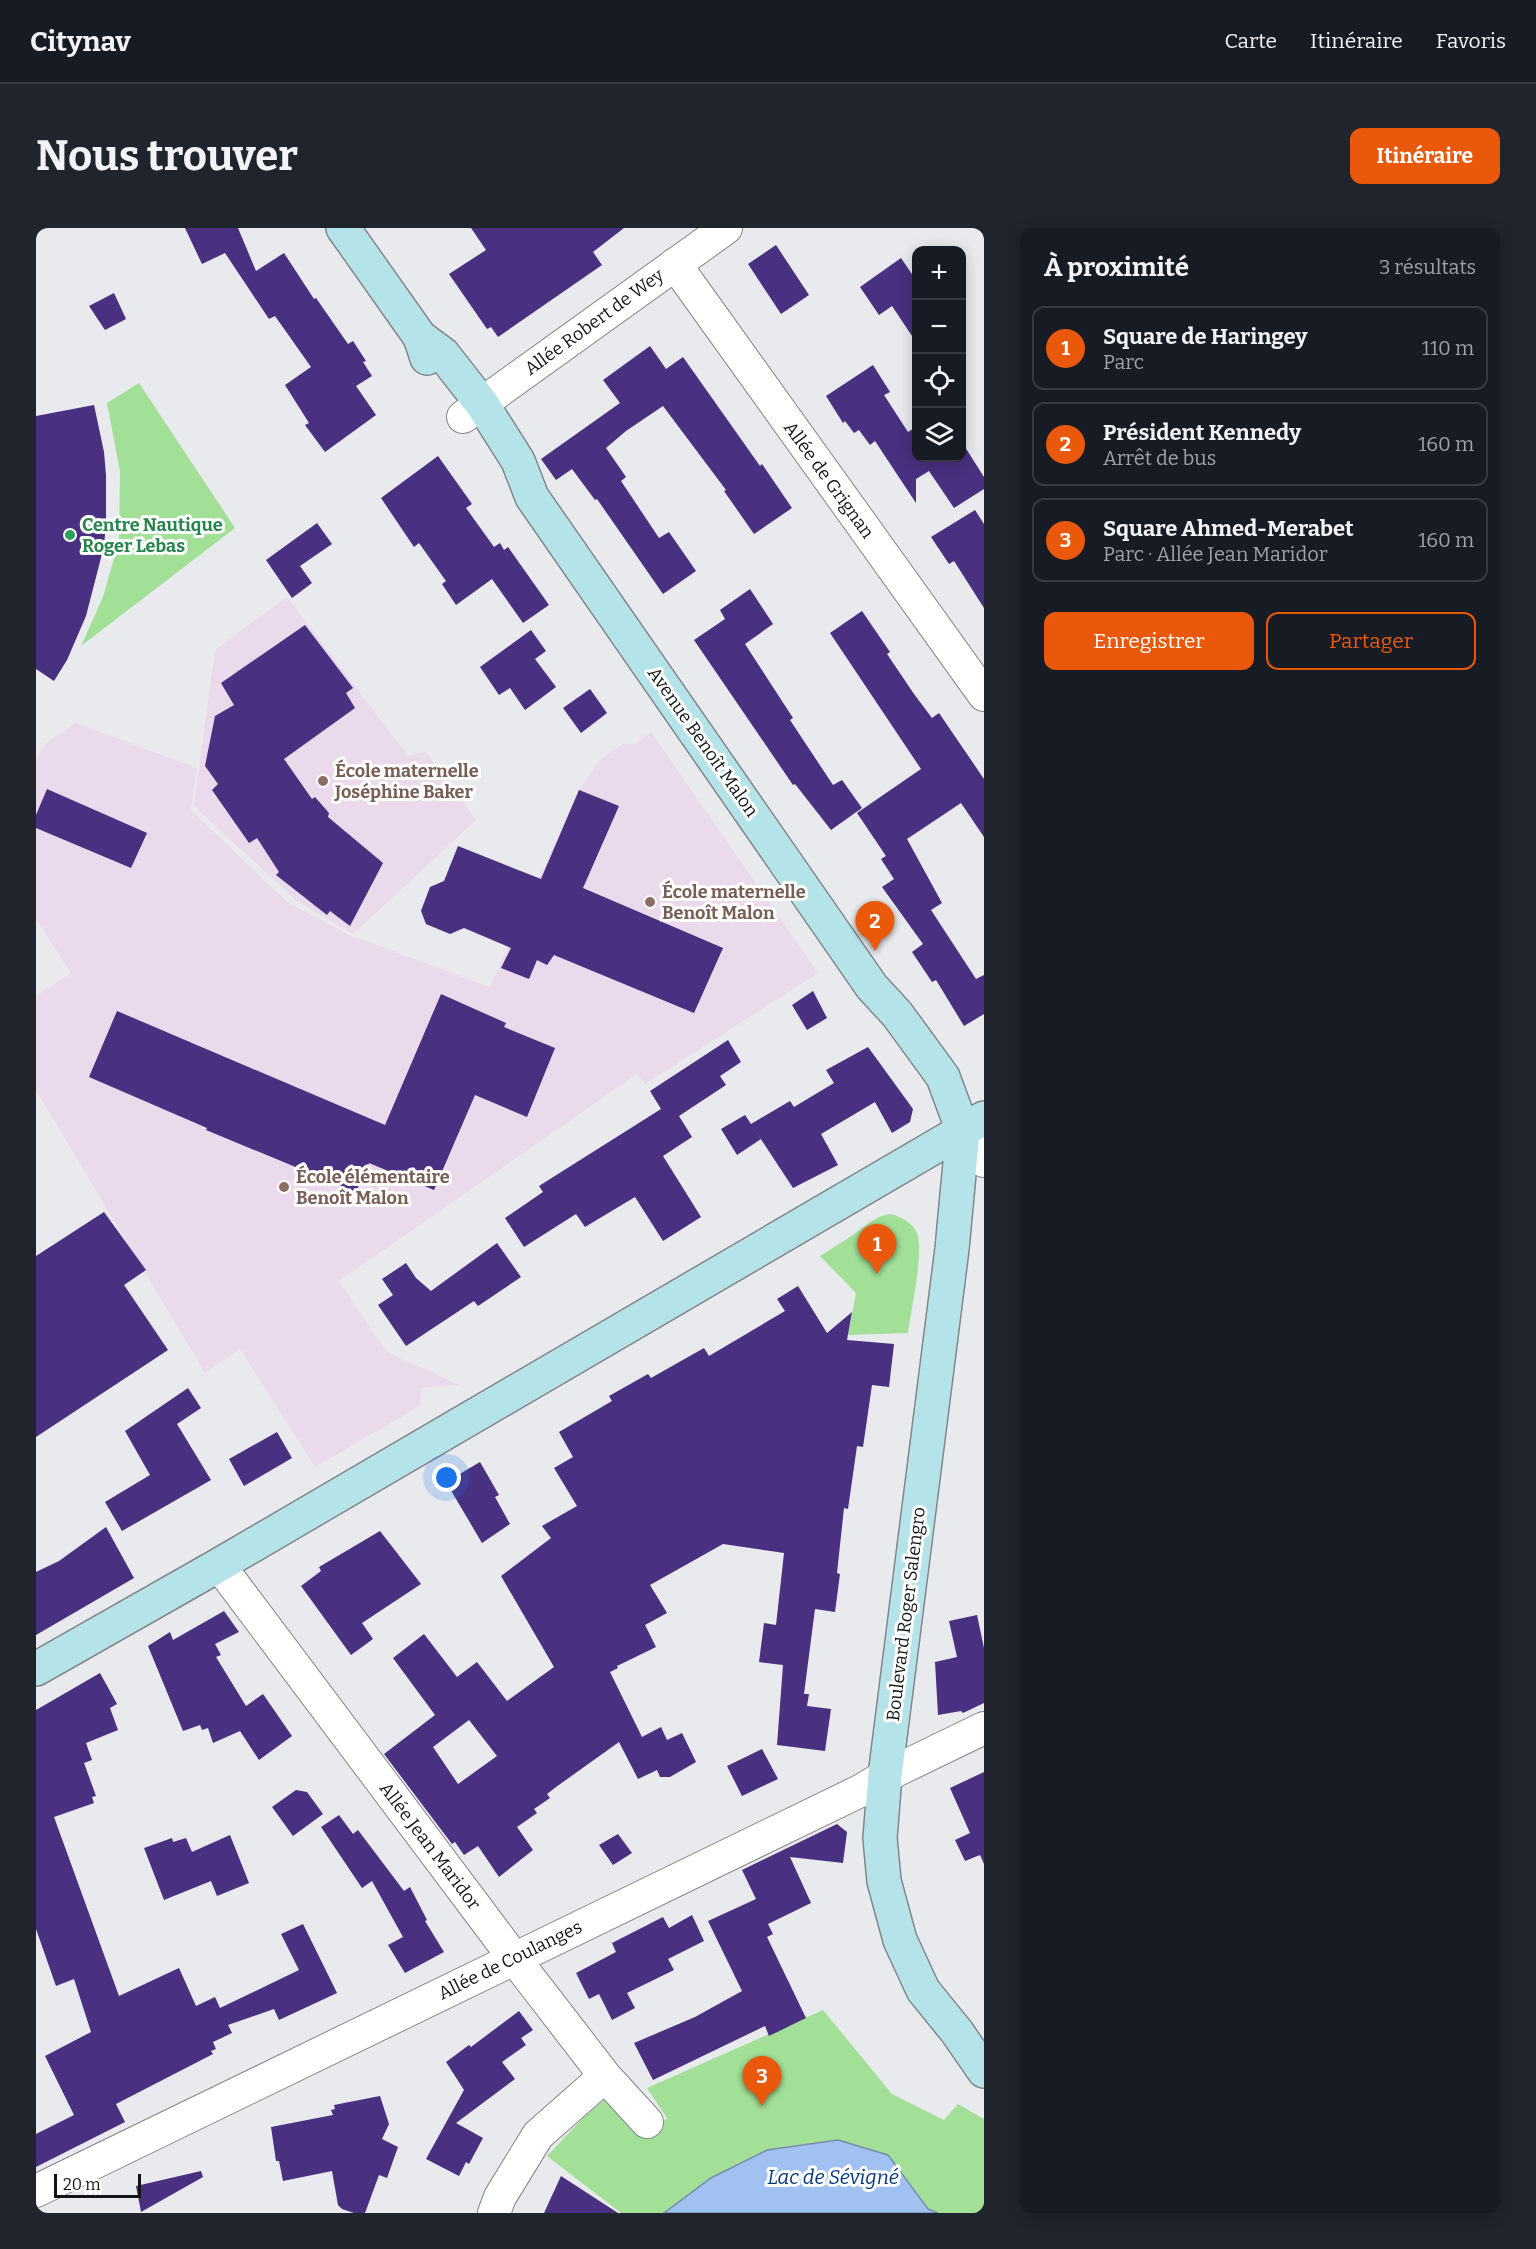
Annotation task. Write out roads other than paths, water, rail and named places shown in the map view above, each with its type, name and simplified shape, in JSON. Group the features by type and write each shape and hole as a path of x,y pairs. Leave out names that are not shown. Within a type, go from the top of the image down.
{"main road":[{"name":"Avenue Benoît Malon","path":"344,228 420,337 443,354 472,411 518,461 532,497 873,987 885,1023 926,1087 974,1124"},
{"path":"36,1669 219,1565 974,1124"},
{"name":"Boulevard Roger Salengro","path":"974,1124 951,1260 885,1776 880,1838 884,1881 900,1940 923,1990 957,2032 984,2071"}],"street":[{"name":"Allée Robert de Wey","path":"472,411 495,392 726,228"},
{"name":"Allée de Grignan","path":"675,264 984,695"},
{"path":"974,1124 984,1161"},
{"name":"Allée Jean Maridor","path":"219,1565 514,1958 605,2076 647,2122"},
{"name":"Allée de Coulanges","path":"36,2191 862,1790 885,1776 984,1728"},
{"path":"494,2213 500,2197 538,2134 605,2076"}],"water":[{"name":"Lac de Sévigné","path":"838,2140 888,2155 928,2209 938,2213 664,2213 711,2178 767,2150"}],"place":[{"name":"Centre Nautique Roger Lebas","path":"70,535"},
{"name":"École maternelle Joséphine Baker","path":"323,781"},
{"name":"École maternelle Benoît Malon","path":"650,902"},
{"name":"Président Kennedy","path":"875,951"},
{"name":"École élémentaire Benoît Malon","path":"284,1187"},
{"name":"Square de Haringey","path":"877,1274"},
{"name":"Square Ahmed-Merabet","path":"762,2106"}]}
